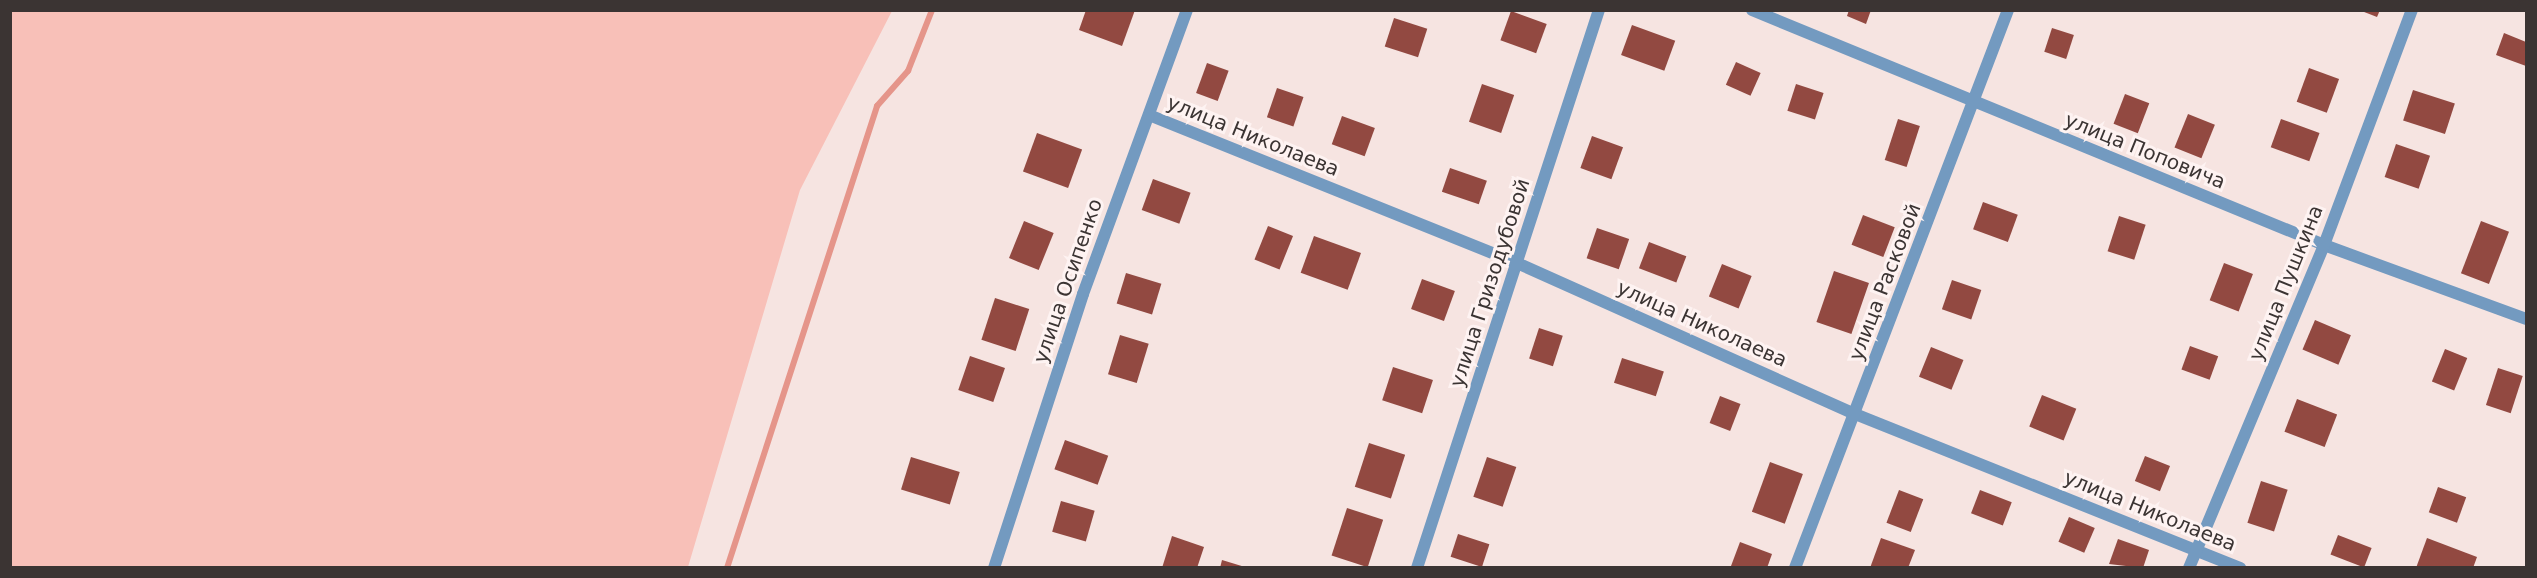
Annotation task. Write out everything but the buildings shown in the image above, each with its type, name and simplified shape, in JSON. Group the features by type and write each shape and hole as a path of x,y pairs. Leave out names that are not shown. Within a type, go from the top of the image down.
{"street":[{"name":"улица Осипенко","path":"997,566 1083,294 1187,10"},
{"name":"улица Гризодубовой","path":"1417,567 1599,10"},
{"name":"улица Поповича","path":"1752,10 2324,245 2526,319"},
{"name":"улица Расковой","path":"1795,567 1975,102 2008,10"},
{"name":"улица Пушкина","path":"2189,567 2324,245 2412,10"},
{"name":"улица Николаева","path":"1149,115 1517,263 1854,414 2240,567"}],"shaded area":[{"path":"11,10 892,11 800,190 688,567 11,568"}],"waterway":[{"path":"727,568 877,106 908,71 932,10"}]}
